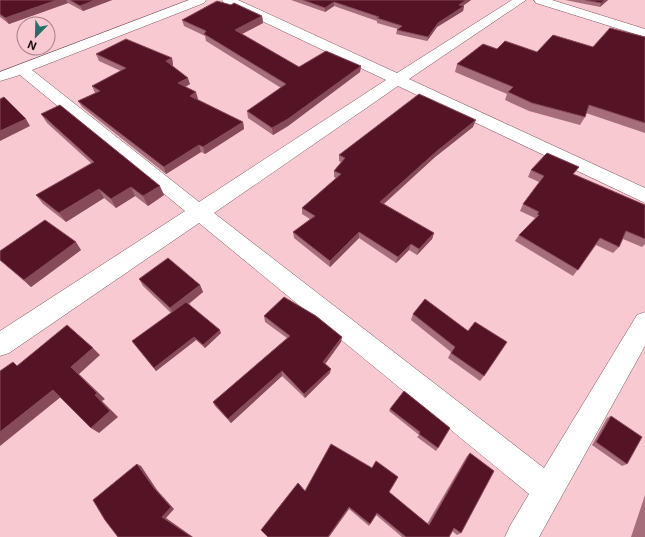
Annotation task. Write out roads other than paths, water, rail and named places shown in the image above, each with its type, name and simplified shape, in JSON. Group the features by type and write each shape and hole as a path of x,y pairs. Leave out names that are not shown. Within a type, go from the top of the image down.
{"street":[{"path":"0,77 200,0"},
{"path":"228,0 645,196"},
{"path":"0,345 198,212 520,0"},
{"path":"540,0 645,33"},
{"path":"22,69 198,212 548,490"},
{"path":"521,537 645,323"}]}
